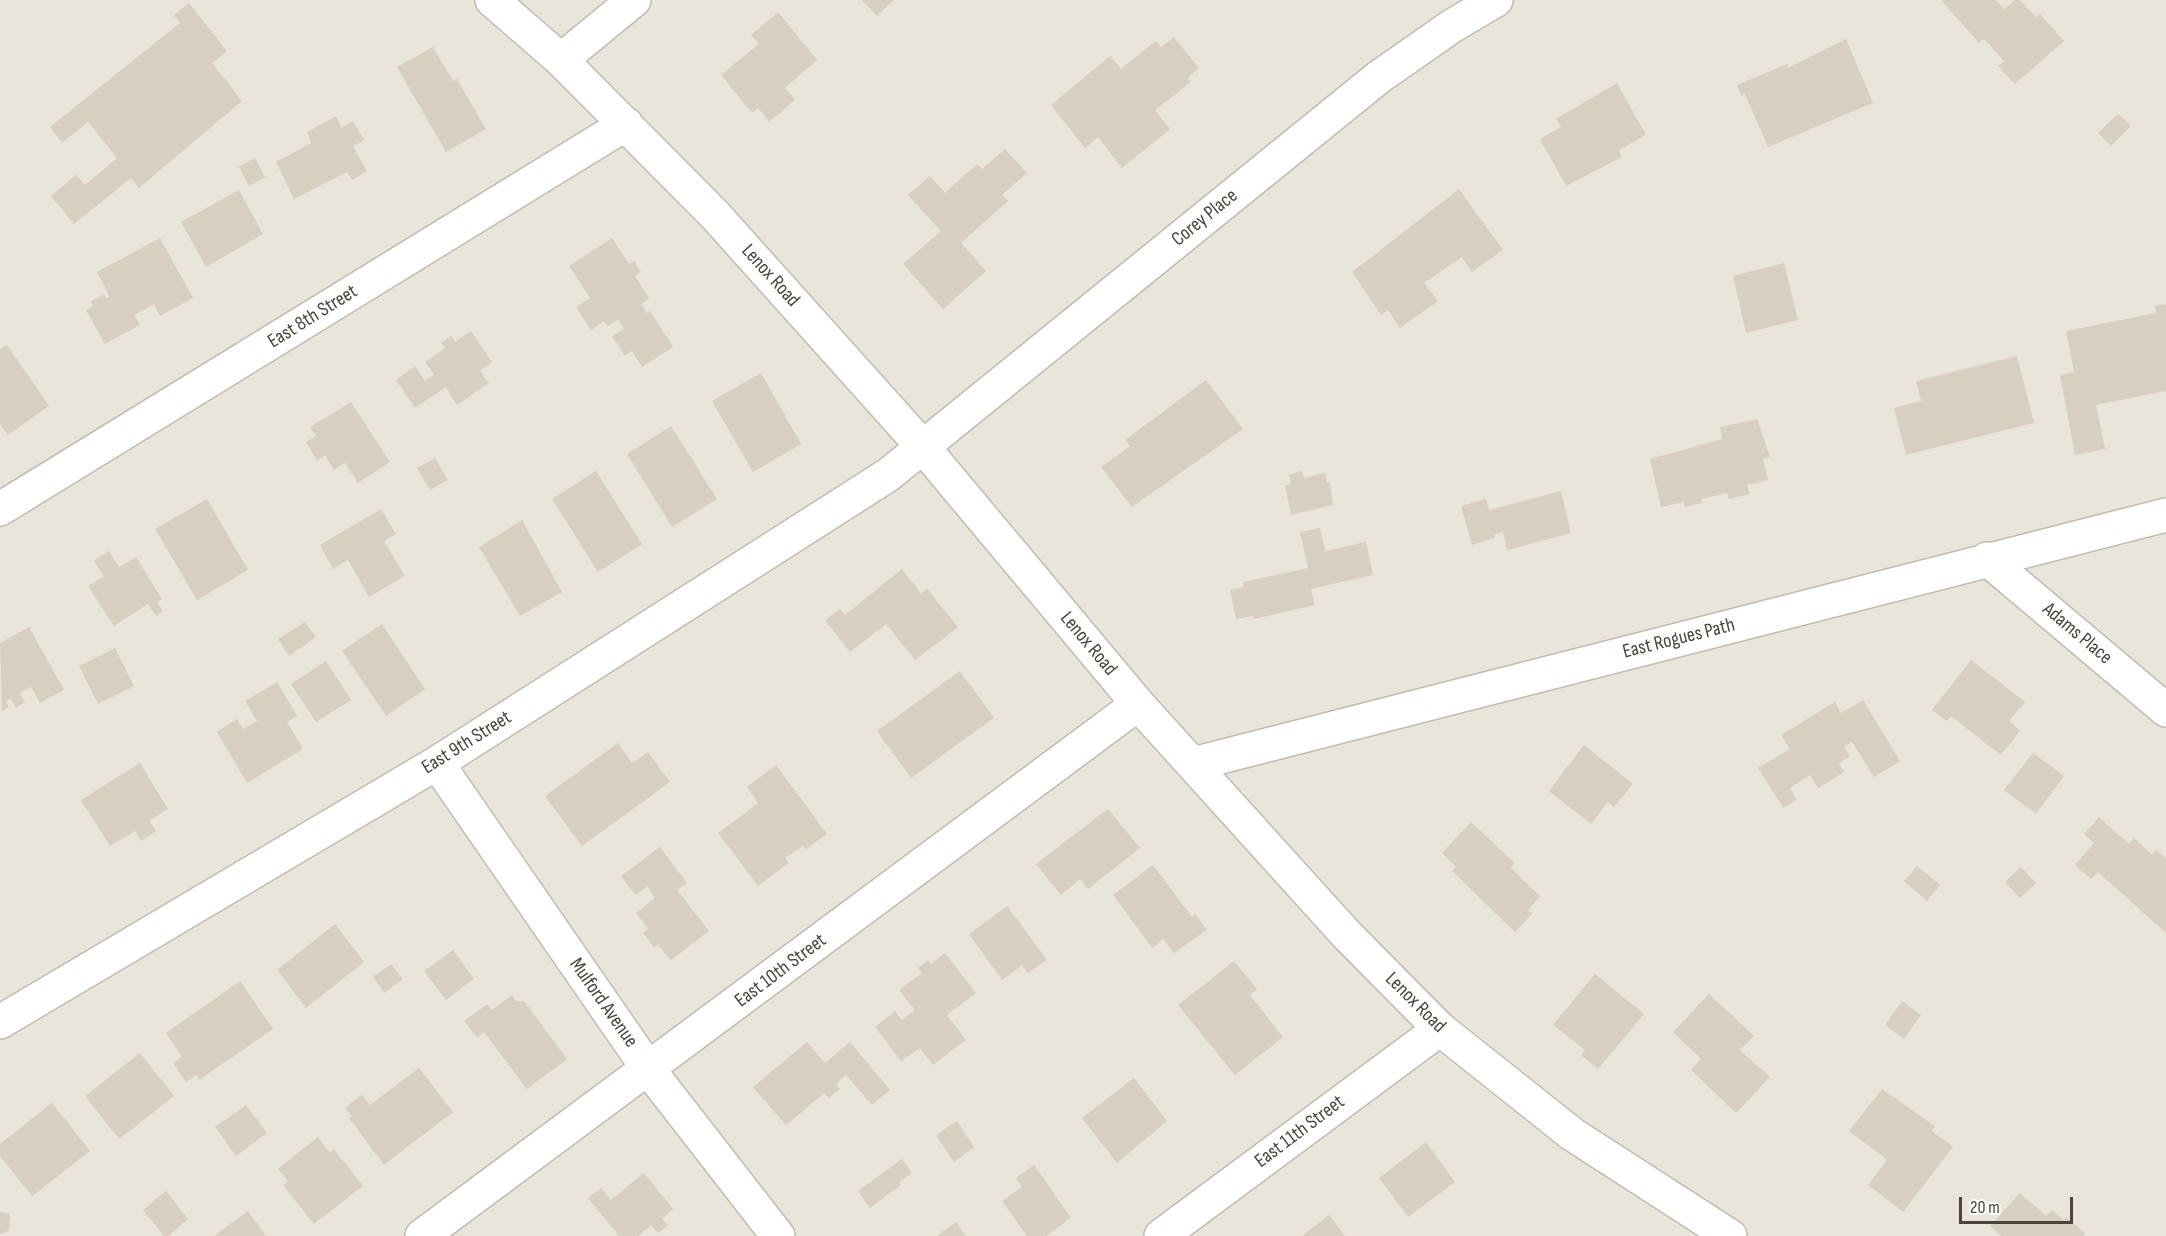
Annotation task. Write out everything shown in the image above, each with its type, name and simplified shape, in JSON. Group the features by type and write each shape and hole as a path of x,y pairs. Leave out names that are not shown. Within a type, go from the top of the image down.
{"street":[{"name":"Lenox Road","path":"492,0 561,60 715,215 923,447 1138,704 1346,934 1440,1029 1572,1134 1730,1236"},
{"path":"561,60 634,0"},
{"name":"Corey Place","path":"923,447 1379,77 1452,26 1496,0"},
{"name":"East 8th Street","path":"0,509 626,124"},
{"name":"East 9th Street","path":"0,1022 437,763 888,475 923,447"},
{"name":"East Rogues Path","path":"1193,764 2166,515"},
{"name":"Adams Place","path":"1988,559 2166,710"},
{"name":"East 10th Street","path":"422,1236 1138,704"},
{"name":"Mulford Avenue","path":"437,763 648,1070 778,1236"},
{"name":"East 11th Street","path":"1161,1236 1440,1029"}],"shaded area":[{"path":"0,0 2166,0 2166,1236 0,1236"}],"building":[{"path":"862,0 894,0 877,16"},
{"path":"1941,0 1996,0 2004,9 2015,0 2020,0 2036,17 2040,14 2064,41 2015,84 1998,66 2004,61 1984,39 1979,43"},
{"path":"189,3 227,51 212,63 242,101 139,188 131,178 74,224 51,196 76,175 85,185 117,158 88,122 62,143 50,127 180,23 174,15"},
{"path":"778,12 817,60 785,88 795,100 769,122 758,108 752,113 721,75 759,44 751,35"},
{"path":"1174,37 1199,68 1188,78 1191,82 1155,110 1170,129 1122,168 1098,137 1085,148 1051,105 1110,56 1121,69 1156,41 1161,47"},
{"path":"1846,39 1873,103 1768,147 1745,94 1741,96 1737,85 1787,64 1788,68"},
{"path":"433,47 453,81 457,79 486,129 446,152 397,67"},
{"path":"1617,83 1646,135 1619,150 1622,157 1566,186 1540,139 1561,127 1556,119"},
{"path":"2118,114 2131,126 2111,146 2098,133"},
{"path":"336,116 341,128 353,121 364,140 353,146 367,171 352,180 347,172 294,199 276,162 311,143 307,132"},
{"path":"1005,149 1027,173 1002,195 1008,201 961,243 986,271 943,309 903,264 941,231 908,195 930,176 945,193 977,164 982,169"},
{"path":"255,158 265,177 249,186 239,167"},
{"path":"1459,189 1503,250 1472,272 1462,257 1424,283 1438,301 1400,328 1388,310 1381,315 1352,272"},
{"path":"239,190 263,234 206,267 181,222"},
{"path":"160,238 193,298 160,316 154,304 134,315 140,325 105,344 86,310 93,306 91,301 104,295 106,298 110,297 97,272"},
{"path":"612,238 629,264 634,261 641,272 635,276 649,298 641,304 647,313 650,311 673,347 642,367 632,351 625,356 612,336 624,329 618,320 607,326 604,321 591,330 576,307 590,298 569,266"},
{"path":"1784,263 1798,320 1746,333 1733,276"},
{"path":"2166,304 2166,391 2096,405 2105,449 2075,455 2060,375 2074,372 2066,331 2156,313 2155,306"},
{"path":"471,331 492,362 480,371 489,383 457,405 446,387 415,408 396,380 415,366 425,381 434,374 425,362 445,348 441,343 452,336 455,342"},
{"path":"7,345 49,406 8,435 0,424 0,349"},
{"path":"2017,356 2034,423 1906,455 1894,408 1921,401 1916,381"},
{"path":"761,373 801,444 753,472 712,401"},
{"path":"1206,380 1243,429 1132,507 1101,467 1130,446 1125,440"},
{"path":"351,402 390,462 358,483 345,463 334,470 325,455 317,461 306,442 316,436 310,427"},
{"path":"1757,419 1770,457 1763,459 1768,480 1747,485 1750,494 1729,499 1727,493 1701,499 1702,503 1685,507 1684,502 1661,507 1650,459 1722,439 1720,427"},
{"path":"671,426 717,499 672,527 627,454"},
{"path":"435,458 448,480 430,490 417,468"},
{"path":"596,471 642,544 598,572 552,499"},
{"path":"1302,471 1304,478 1325,473 1327,483 1330,482 1333,505 1291,515 1285,485 1291,484 1289,475"},
{"path":"1561,491 1571,533 1507,550 1503,532 1494,535 1495,538 1472,545 1461,506 1486,499 1489,510"},
{"path":"207,499 248,570 197,600 155,529"},
{"path":"381,509 396,534 384,541 405,576 369,597 348,560 333,569 320,545"},
{"path":"522,520 562,592 520,616 479,547"},
{"path":"1320,528 1325,551 1366,542 1373,575 1311,589 1315,605 1254,619 1253,616 1236,619 1230,590 1244,587 1243,582 1308,568 1300,532"},
{"path":"109,551 119,567 136,557 162,599 157,602 163,611 156,616 148,604 114,626 88,586 104,576 94,561"},
{"path":"902,569 921,594 927,589 958,627 915,660 886,624 850,652 825,620 840,609 845,615"},
{"path":"305,622 316,637 289,656 278,639"},
{"path":"382,624 425,689 386,716 342,651"},
{"path":"29,627 64,690 40,703 31,687 20,693 25,702 16,708 11,699 6,701 9,707 2,711 0,643"},
{"path":"115,648 134,686 98,704 79,666"},
{"path":"1971,660 2025,702 2009,721 2020,731 2001,755 1951,716 1947,721 1932,710"},
{"path":"326,661 351,700 316,722 291,684"},
{"path":"960,671 994,718 911,778 877,731"},
{"path":"277,682 297,716 287,722 303,749 247,783 217,732 237,719 243,729 257,721 245,701"},
{"path":"1863,700 1900,761 1874,777 1852,742 1844,747 1850,756 1839,763 1844,772 1818,788 1810,775 1790,788 1797,800 1783,808 1758,768 1790,749 1781,735 1835,702 1841,713"},
{"path":"618,743 632,763 648,752 670,782 582,846 545,796"},
{"path":"1584,745 1633,784 1614,807 1608,802 1591,824 1549,791"},
{"path":"2033,753 2064,776 2036,814 2004,790"},
{"path":"140,763 168,809 149,821 156,831 141,841 135,831 110,846 81,800"},
{"path":"776,765 827,834 806,849 803,846 785,858 789,863 758,886 718,833 758,803 747,787"},
{"path":"1108,809 1140,848 1088,889 1080,879 1061,895 1036,864"},
{"path":"2099,817 2129,844 2134,838 2152,855 2156,850 2166,858 2166,933 2098,872 2091,879 2075,865 2094,843 2084,834"},
{"path":"1471,822 1515,863 1511,868 1540,896 1528,910 1532,914 1515,932 1452,871 1456,867 1442,853"},
{"path":"660,847 687,883 677,890 709,931 671,960 658,945 654,947 643,933 648,929 636,913 655,898 647,886 636,895 621,876"},
{"path":"1153,865 1192,917 1195,914 1207,930 1174,953 1163,939 1152,948 1113,895"},
{"path":"1917,866 1940,885 1927,901 1904,881"},
{"path":"2021,867 2036,883 2020,898 2005,882"},
{"path":"1007,906 1047,960 1028,973 1022,965 1002,980 969,934"},
{"path":"335,924 364,962 306,1008 277,970"},
{"path":"453,950 474,979 446,1000 424,971"},
{"path":"945,953 976,993 947,1015 966,1040 933,1065 920,1048 901,1061 875,1027 895,1011 902,1020 915,1010 899,990 922,973 918,968 928,960 931,964"},
{"path":"1234,961 1257,989 1250,995 1283,1037 1235,1075 1178,1005"},
{"path":"391,964 403,979 384,993 373,977"},
{"path":"1595,974 1644,1014 1598,1069 1581,1055 1585,1050 1553,1025"},
{"path":"240,981 273,1029 199,1080 196,1075 186,1082 173,1063 182,1057 166,1033"},
{"path":"1709,994 1754,1036 1740,1050 1770,1077 1736,1113 1691,1070 1701,1059 1673,1032"},
{"path":"512,995 516,1001 524,1001 567,1059 527,1089 484,1032 477,1037 464,1021 487,1004 492,1010"},
{"path":"1902,1001 1921,1015 1904,1039 1885,1025"},
{"path":"807,1042 825,1063 850,1042 890,1090 872,1105 846,1075 836,1084 840,1089 829,1098 824,1093 786,1125 753,1087"},
{"path":"140,1053 174,1096 119,1139 85,1096"},
{"path":"419,1068 453,1112 384,1165 349,1118 352,1116 345,1108 362,1095 370,1105"},
{"path":"1134,1078 1167,1121 1117,1163 1082,1118"},
{"path":"1882,1089 1935,1126 1932,1131 1953,1147 1903,1212 1868,1185 1887,1160 1849,1131"},
{"path":"52,1103 90,1151 32,1196 0,1156 0,1144"},
{"path":"246,1105 267,1133 236,1156 215,1127"},
{"path":"957,1121 974,1147 954,1162 936,1135"},
{"path":"318,1137 330,1153 334,1149 363,1186 314,1224 283,1185 288,1181 278,1169"},
{"path":"1426,1142 1455,1182 1408,1217 1379,1178"},
{"path":"902,1159 912,1173 899,1182 901,1185 870,1208 858,1191"},
{"path":"1034,1165 1071,1218 1046,1236 1027,1236 1002,1201 1022,1187 1016,1178"},
{"path":"644,1173 673,1209 662,1219 668,1225 658,1233 651,1225 638,1236 619,1236 588,1198 601,1188 611,1200"},
{"path":"166,1191 188,1219 168,1236 164,1236 143,1210"},
{"path":"2020,1193 2046,1216 2052,1210 2064,1220 2066,1217 2085,1233 2083,1236 2001,1236 1990,1226"},
{"path":"248,1211 266,1236 214,1236"},
{"path":"0,1212 10,1214 9,1231 0,1234"},
{"path":"1329,1215 1345,1236 1302,1236"},
{"path":"956,1222 966,1236 937,1236"}]}
